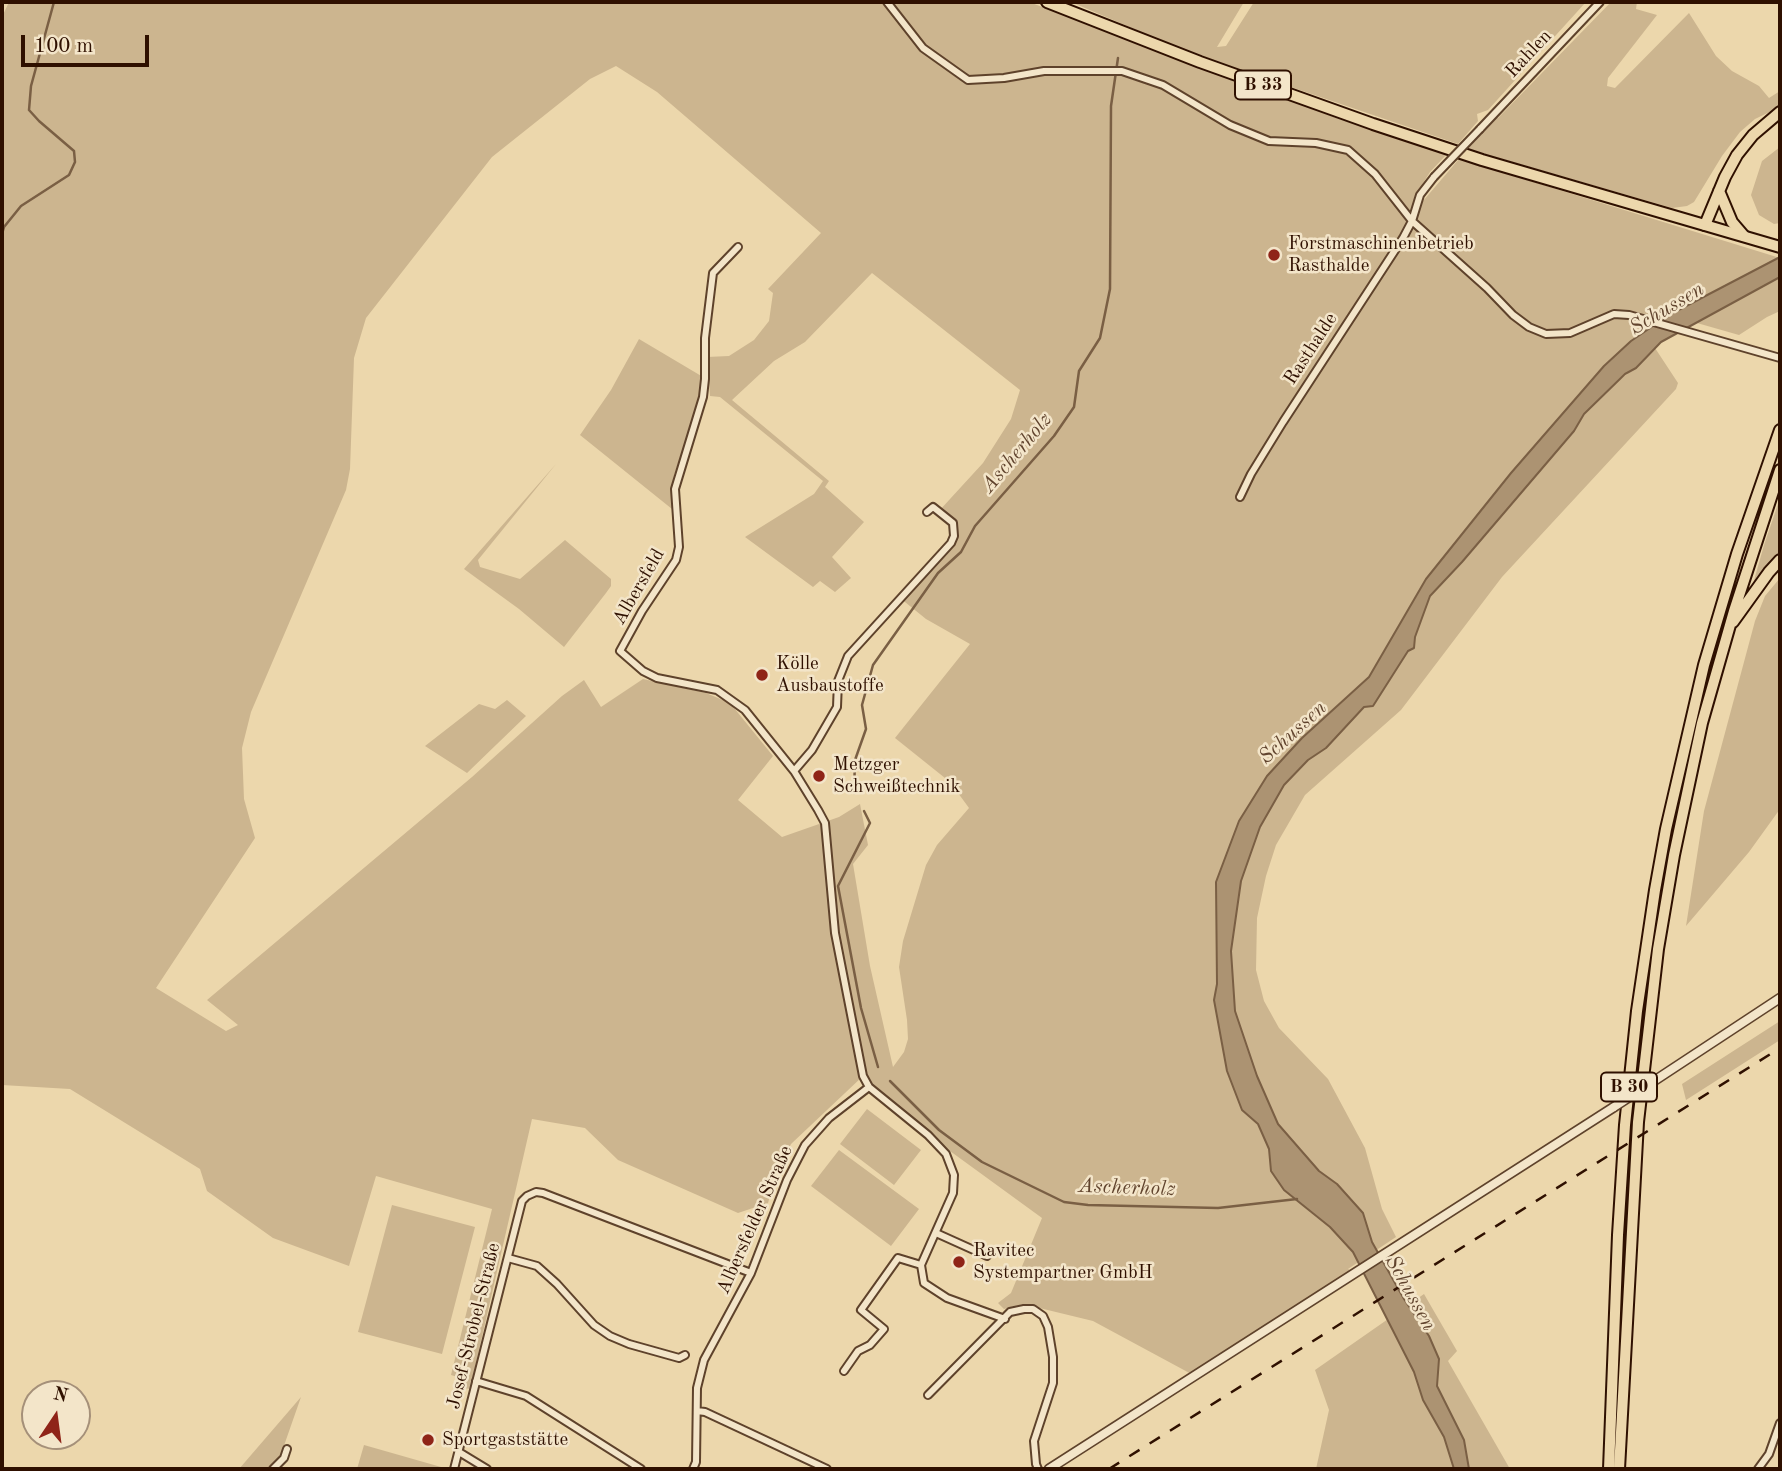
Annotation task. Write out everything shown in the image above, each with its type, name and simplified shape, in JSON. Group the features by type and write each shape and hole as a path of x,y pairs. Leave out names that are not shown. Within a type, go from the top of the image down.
{"main road":[{"name":"B 33","path":"1047,2 1200,62 1373,124 1482,160 1780,247"},
{"path":"1706,225 1737,155 1780,112"},
{"path":"1760,130 1780,121"},
{"path":"1719,191 1732,222 1744,236"},
{"name":"B 30","path":"1609,1469 1622,1171 1637,1011 1666,829 1716,624 1780,430"},
{"path":"1737,612 1780,470"},
{"path":"1737,612 1780,560"},
{"name":"B 30","path":"1619,1469 1638,1122 1648,1018 1682,816 1702,723 1729,628 1737,612"}],"street":[{"path":"887,2 923,48 968,80 1004,78 1044,71 1122,71 1163,86 1230,125 1269,141 1316,143 1348,150 1375,174 1412,221 1513,315 1529,327 1546,334 1570,333 1614,314 1636,316 1780,358"},
{"name":"Rahlen","path":"1434,177 1600,2"},
{"name":"Rasthalde","path":"1240,496 1251,474 1412,221 1420,195 1434,177"},
{"name":"Albersfeld","path":"738,247 713,273 705,338 702,397 675,489 679,547 676,560 642,611 620,651 643,671 657,678 717,690 745,710 794,771 825,823 835,933 863,1076 869,1087"},
{"path":"794,771 811,750 837,707 838,681 848,656 951,542 954,536 953,523 933,507 927,512"},
{"path":"1049,1469 1389,1253 1780,999"},
{"path":"869,1087 928,1135 946,1154 954,1175 953,1193 920,1265 924,1283 947,1298 1004,1319"},
{"name":"Albersfelder Straße","path":"693,1469 696,1462 697,1388 704,1360 751,1273 787,1180 806,1145 829,1118 869,1087"},
{"name":"Josef-Strobel-Straße","path":"454,1469 522,1201 530,1194 543,1193 751,1273"},
{"path":"936,1233 987,1256"},
{"path":"508,1258 537,1266 557,1283 594,1325 610,1336 679,1358 685,1354"},
{"path":"844,1371 859,1351 870,1345 884,1329 861,1310 898,1258 920,1265"},
{"path":"928,1395 1010,1312 1024,1308 1033,1309 1043,1316 1048,1327 1053,1357 1053,1383 1034,1441 1038,1469"},
{"path":"476,1381 526,1396 641,1469"},
{"path":"696,1411 705,1412 827,1469"},
{"path":"1758,1469 1769,1454 1780,1423"},
{"path":"273,1469 284,1458 287,1449"},
{"path":"458,1452 487,1469"}],"shaded area":[{"path":"9,2 1029,2 1339,119 1447,154 1430,172 1415,196 1423,201 1459,159 1780,258 1780,311 1739,335 1669,315 1556,423 1511,473 1426,579 1369,677 1302,738 1326,748 1364,707 1381,694 1408,651 1414,648 1415,637 1430,596 1574,431 1584,414 1655,348 1678,383 1676,389 1502,577 1401,710 1305,795 1276,845 1266,876 1257,918 1256,970 1264,1001 1279,1028 1328,1079 1365,1148 1382,1209 1396,1237 1348,1269 1357,1273 1195,1376 1093,1321 1023,1304 1004,1309 998,1303 1011,1293 1042,1218 928,1135 869,1087 863,1076 791,1144 776,1174 768,1203 738,1213 618,1160 585,1128 532,1119 470,1389 459,1387 461,1378 451,1375 492,1209 376,1176 349,1266 273,1238 207,1191 200,1169 70,1089 2,1085 2,17","holes":["616,66 657,92 821,233 768,289 773,293 769,321 754,340 729,356 707,357 710,396 720,397 823,481 814,494 745,537 813,587 820,581 835,592 851,578 832,557 864,522 825,487 829,481 732,400 774,361 805,342 872,273 1020,390 1011,419 983,463 939,511 955,529 951,543 900,598 926,619 970,644 895,738 950,782 969,808 937,845 926,865 903,941 899,967 907,1020 908,1039 904,1052 893,1067 870,966 853,864 868,845 860,804 839,817 782,837 738,800 773,756 730,703 706,693 643,679 601,707 584,680 562,696 472,777 207,1000 238,1025 226,1031 156,988 255,838 244,799 242,748 251,712 346,490 350,469 354,358 366,318 492,157 590,79"]},
{"path":"1071,2 1244,2 1217,47 1226,46 1254,2 1586,2 1488,110 1477,114 1478,121 1458,144 1174,46"},
{"path":"1611,2 1637,2 1636,9 1657,15 1608,78 1607,86 1615,88 1689,13 1716,56 1732,71 1759,86 1769,98 1780,91 1780,107 1755,119 1740,132 1694,202 1687,206 1672,208 1467,149 1490,121 1496,116 1498,118"},
{"path":"1780,107 1780,121 1760,129"},
{"path":"1780,147 1780,223 1774,224 1759,215 1751,195 1762,161"},
{"path":"1780,257 1780,277 1661,342 1584,414 1574,431 1430,596 1415,637 1414,648 1408,651 1373,706 1364,707 1326,748 1308,760 1284,785 1260,827 1241,881 1231,951 1235,1011 1257,1076 1278,1124 1319,1171 1337,1184 1363,1213 1372,1242 1404,1299 1429,1336 1439,1359 1437,1386 1464,1440 1469,1469 1454,1469 1444,1437 1423,1400 1414,1372 1353,1252 1330,1227 1284,1190 1271,1171 1269,1149 1258,1124 1242,1110 1227,1071 1214,1000 1217,984 1216,882 1239,821 1267,776 1302,738 1369,677 1426,579 1511,473 1604,366 1631,341 1669,315"},
{"path":"639,339 703,377 700,399 674,475 672,509 580,435 611,390"},
{"path":"556,464 478,560 480,567 520,579 565,540 611,579 611,586 564,647 519,609 464,569"},
{"path":"1780,498 1780,551 1753,584 1764,545"},
{"path":"1780,578 1780,809 1749,852 1686,926 1704,811 1755,621 1765,596"},
{"path":"507,700 526,716 467,773 425,746 479,704 495,709"},
{"path":"1780,1021 1780,1040 1686,1100 1682,1084"},
{"path":"867,1109 921,1150 894,1185 840,1144"},
{"path":"839,1150 919,1209 891,1246 811,1186"},
{"path":"392,1205 475,1227 442,1354 358,1332"},
{"path":"1424,1294 1457,1351 1448,1361 1510,1469 1316,1469 1329,1410 1315,1370"},
{"path":"301,1397 280,1457 267,1469 239,1469"},
{"path":"364,1445 441,1467 357,1469"}],"waterway":[{"path":"2,234 4,227 21,206 69,175 75,162 74,151 29,110 31,86 54,2"},
{"name":"Ascherholz","path":"854,793 855,760 866,729 862,705 873,665 938,573 961,552 975,526 1054,436 1074,407 1079,371 1100,338 1110,289 1111,106 1118,58"},
{"name":"Ascherholz","path":"864,811 870,823 838,886 861,1008 878,1067"},
{"name":"Ascherholz","path":"890,1081 939,1130 982,1162 1064,1202 1218,1208 1297,1199"}],"railway":[{"path":"1109,1469 1780,1048"}],"place":[{"name":"Forstmaschinenbetrieb Rasthalde","path":"1274,255"},
{"name":"Kölle Ausbaustoffe","path":"762,675"},
{"name":"Metzger Schweißtechnik","path":"819,776"},
{"name":"Ravitec Systempartner GmbH","path":"959,1262"},
{"name":"Sportgaststätte","path":"428,1440"}],"water label":[{"name":"Schussen","path":"1667,309"},
{"name":"Schussen","path":"1293,733"},
{"name":"Schussen","path":"1410,1293"}]}
